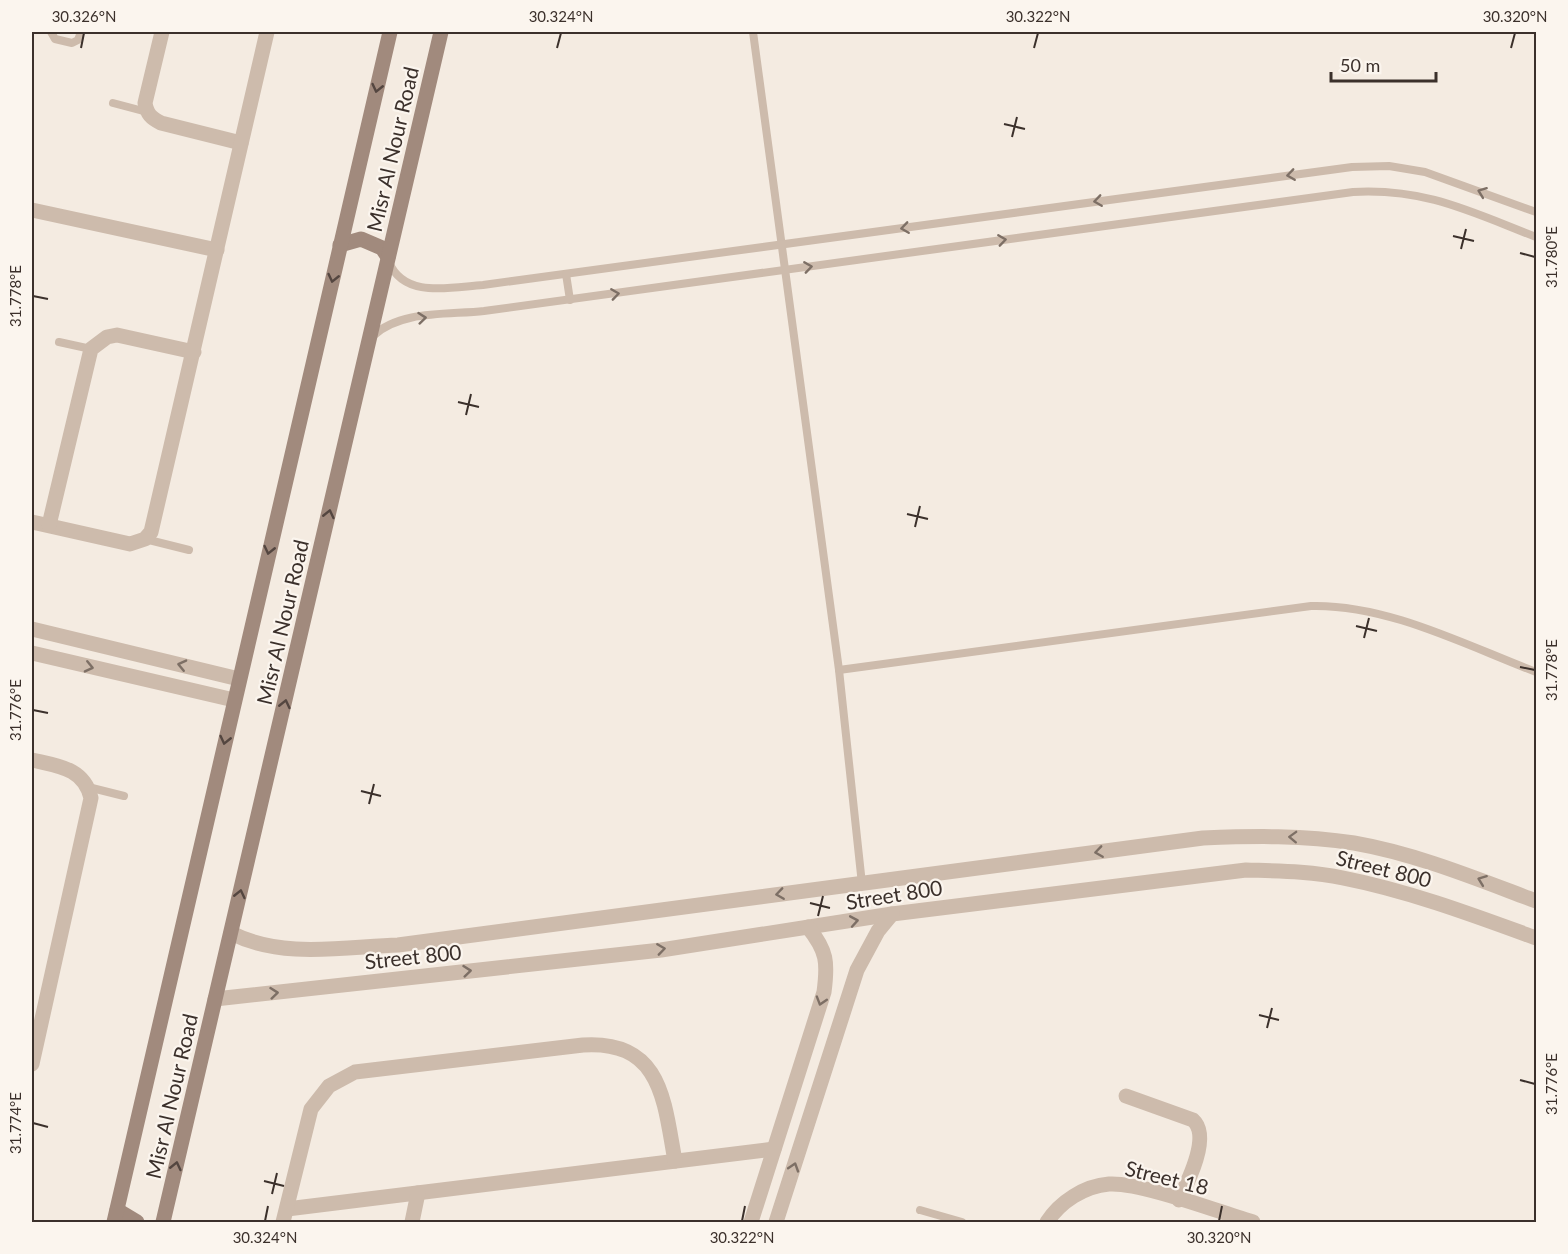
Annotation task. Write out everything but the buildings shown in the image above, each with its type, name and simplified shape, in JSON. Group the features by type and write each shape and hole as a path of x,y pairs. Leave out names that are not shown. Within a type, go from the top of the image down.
{"street":[{"path":"162,32 145,103 147,112 161,123 241,143"},
{"path":"32,522 130,544 145,538 155,523 267,32"},
{"name":"Misr Al Nour Road","path":"115,1216 390,32"},
{"name":"Misr Al Nour Road","path":"161,1222 231,933 441,32"},
{"path":"32,210 217,250"},
{"path":"340,245 361,239 372,242 388,257"},
{"path":"49,525 91,349 107,337 117,335 194,352"},
{"path":"234,700 35,654 38,631 239,679"},
{"path":"32,760 70,769 77,774 88,787 89,809 32,1064"},
{"name":"Street 800","path":"231,933 251,943 272,948 398,945 1203,838 1254,836 1304,837 1355,844 1404,855 1536,901"},
{"name":"Street 800","path":"215,999 661,950 892,914 1246,870 1294,871 1341,877 1388,888 1461,910 1536,938"},
{"path":"776,1222 857,970 872,941 892,914"},
{"path":"751,1222 824,992 827,968 825,955 822,945 808,927"},
{"path":"675,1161 664,1100 657,1080 644,1062 626,1050 605,1044 355,1072 329,1086 311,1109 285,1216 418,1193 774,1149"},
{"path":"1126,1096 1193,1120 1198,1124 1198,1149 1179,1200"},
{"name":"Street 18","path":"1047,1222 1065,1201 1086,1190 1108,1184 1132,1186 1253,1222"},
{"path":"412,1222 418,1193"},
{"path":"115,1216 137,1222"}],"lane":[{"path":"51,32 55,39 72,43 78,40 81,32"},
{"path":"753,32 839,670 862,884"},
{"path":"113,103 147,112"},
{"path":"388,257 398,278 417,286 483,285 1352,167 1389,166 1425,172 1536,212"},
{"path":"370,339 382,328 396,320 570,300 1353,192 1387,190 1420,194 1536,237"},
{"path":"566,274 570,300"},
{"path":"59,342 91,349"},
{"path":"145,538 189,550"},
{"path":"839,670 1311,606 1337,606 1390,617 1536,672"},
{"path":"88,787 124,796"},
{"path":"920,1210 962,1222"}]}
